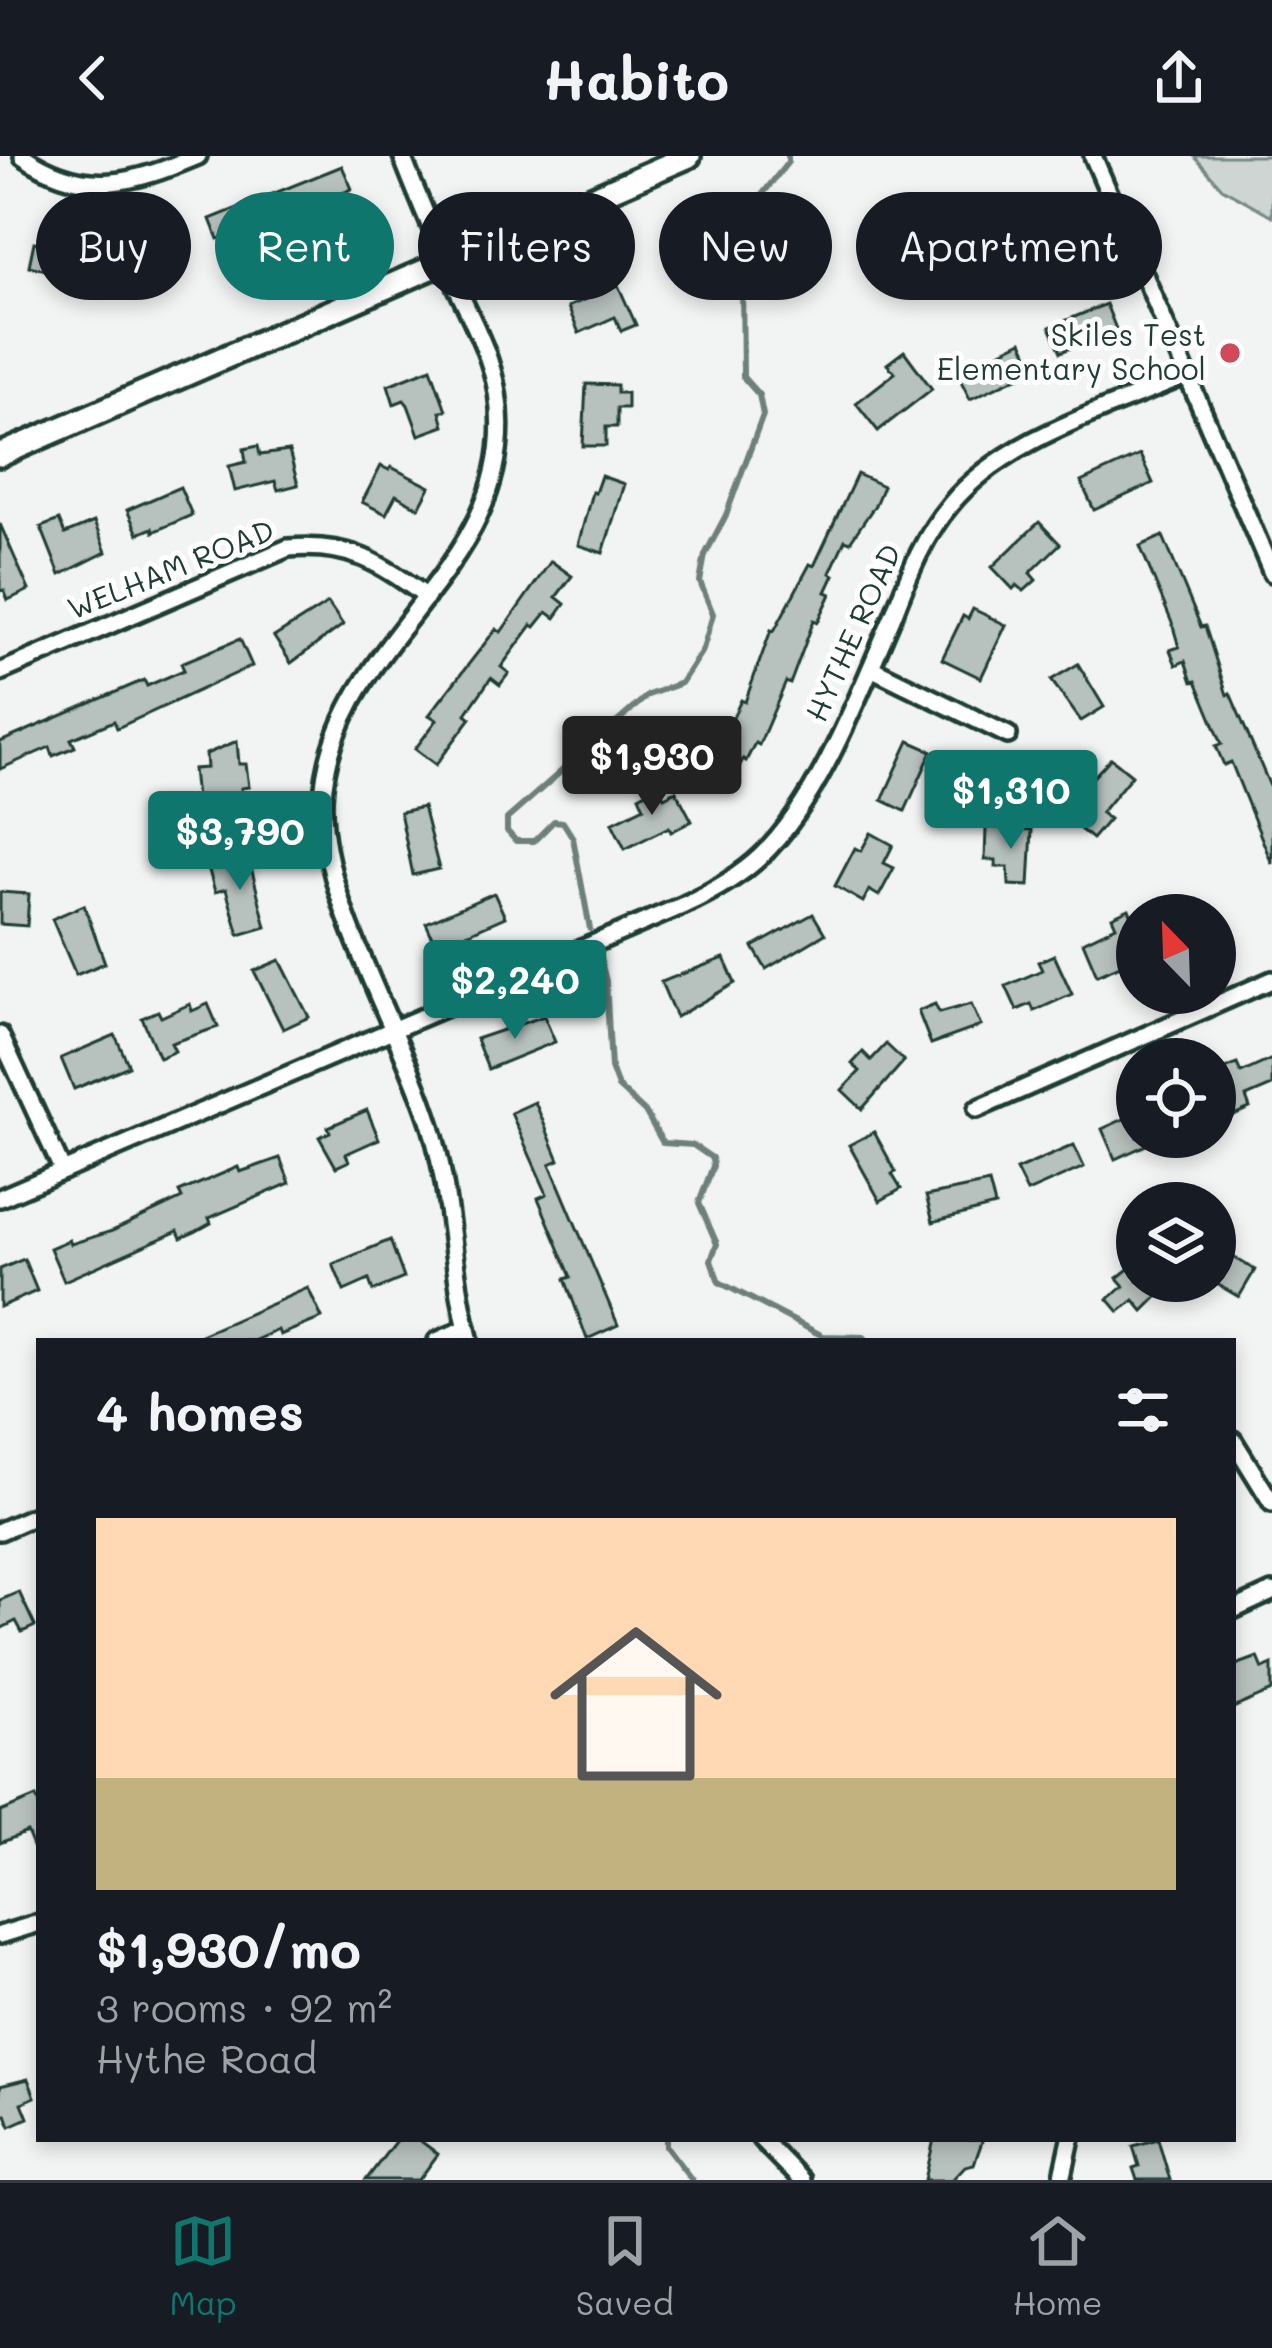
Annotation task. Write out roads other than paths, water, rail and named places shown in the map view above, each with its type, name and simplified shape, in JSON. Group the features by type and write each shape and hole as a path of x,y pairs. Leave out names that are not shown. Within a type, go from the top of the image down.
{"main road":[{"path":"606,192 689,156"},
{"path":"0,455 418,274"}],"street":[{"path":"23,156 53,174 97,183 133,181 198,156"},
{"path":"402,156 418,193"},
{"path":"1093,156 1272,573"},
{"path":"463,300 490,364 498,399 499,443 491,486 479,520 350,701 331,752 324,796 334,876 437,1151 468,1335"},
{"name":"HYTHE ROAD","path":"0,1198 684,905 744,870 778,838 805,800 871,668 921,548 968,486 1028,444 1187,375"},
{"name":"WELHAM ROAD","path":"0,671 288,548 314,545 365,556 428,597"},
{"path":"871,668 1008,735"},
{"path":"977,1109 1272,980"},
{"path":"0,1034 63,1171"},
{"path":"1236,1446 1272,1503"},
{"path":"0,1531 36,1515"},
{"path":"1236,1609 1272,1592"},
{"path":"0,1935 36,1924"},
{"path":"764,2142 801,2180"},
{"path":"1062,2180 1070,2142"}],"waterway":[{"path":"590,929 573,838 563,822 554,821 534,841 516,841 507,831 507,819 648,695 681,683 703,649 713,614 700,582 705,555 726,515 763,415 759,395 743,377 742,283 735,250 743,219 788,156"},
{"path":"600,957 606,981 611,1068 618,1087 646,1113 663,1143 693,1145 712,1158 699,1203 717,1244 711,1260 719,1282 823,1336 865,1338"},
{"path":"666,2142 692,2180"}],"place":[{"name":"Skiles Test Elementary School","path":"1230,353"}]}
